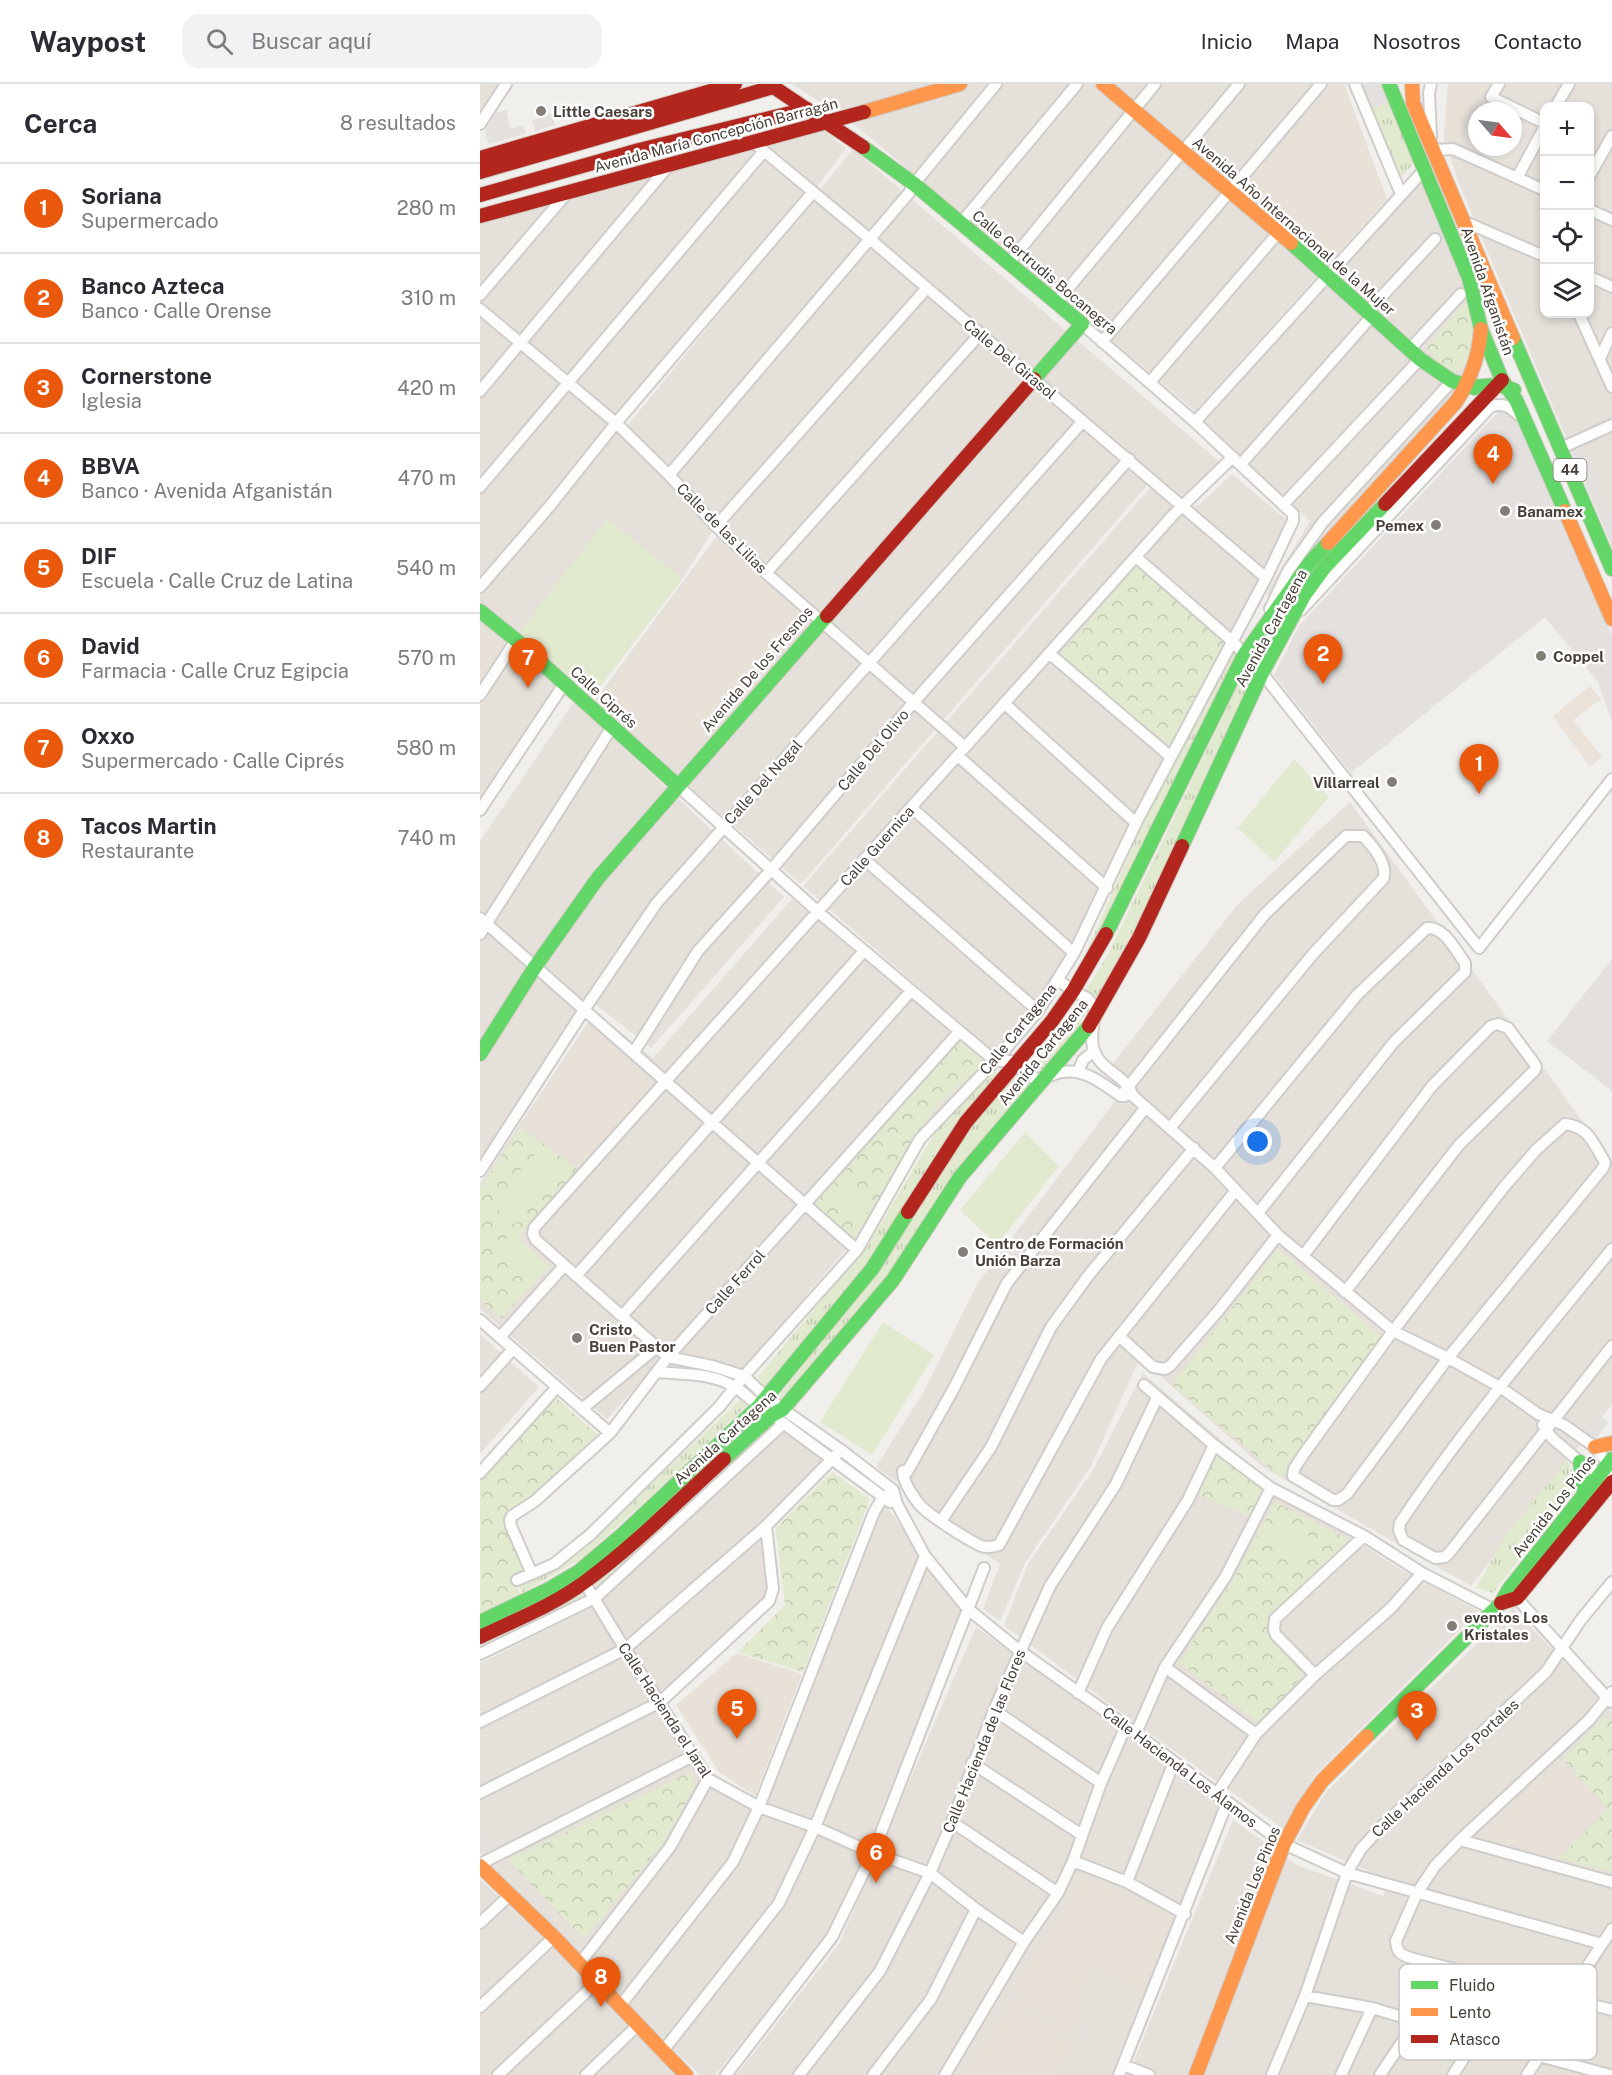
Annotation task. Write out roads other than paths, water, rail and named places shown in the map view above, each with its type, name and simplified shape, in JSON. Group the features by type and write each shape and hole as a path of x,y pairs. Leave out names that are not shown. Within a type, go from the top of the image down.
{"street":[{"path":"480,124 506,84"},
{"path":"480,158 735,84"},
{"name":"Avenida María Concepción Barragán","path":"480,216 670,164 758,147 828,122 960,84"},
{"path":"669,475 871,240 996,84"},
{"path":"961,223 1077,84"},
{"name":"Avenida Año Internacional de la Mujer","path":"1103,84 1231,191 1415,354 1440,374 1467,387"},
{"path":"1009,263 1155,84"},
{"path":"1056,303 1239,84"},
{"path":"1102,342 1321,84"},
{"path":"1354,84 1401,194"},
{"name":"Avenida Afganistán","path":"1389,84 1469,278 1481,329 1500,386 1516,400 1612,619"},
{"name":"Avenida Afganistán","path":"1412,84 1413,103 1512,340 1612,569"},
{"path":"1431,84 1429,93 1432,146 1453,149 1540,188"},
{"path":"1499,84 1491,97 1540,122"},
{"path":"1558,102 1569,84"},
{"name":"Avenida María Concepción Barragán","path":"480,172 771,85"},
{"name":"Calle Gertrudis Bocanegra","path":"771,85 828,122 914,184 1150,382 1283,505"},
{"name":"Avenida María Concepción Barragán","path":"480,195 639,150 807,109"},
{"path":"1517,178 1540,134"},
{"path":"1594,168 1612,136"},
{"path":"480,487 569,382 758,147"},
{"name":"Calle Del Girasol","path":"758,147 871,240 1266,578"},
{"path":"480,391 670,164"},
{"path":"1195,422 1424,170"},
{"path":"480,295 568,192"},
{"path":"480,587 813,192"},
{"path":"1594,212 1612,220"},
{"path":"1463,221 1540,254"},
{"path":"1150,382 1278,233"},
{"name":"Calle Guernica","path":"564,1266 536,1240 533,1234 534,1228 1182,506 1237,461 1372,316 1372,308 1435,239"},
{"path":"1594,279 1612,287"},
{"path":"716,526 926,289"},
{"path":"1283,505 1415,354 1461,294"},
{"name":"Calle de las Lilias","path":"480,309 616,423 669,475 716,526 820,622 913,703 1107,888"},
{"path":"1582,318 1612,387"},
{"name":"Avenida De los Fresnos","path":"480,1054 536,967 598,878 1082,324"},
{"name":"Avenida Cartagena","path":"480,1637 558,1599 624,1533 763,1402 872,1269 966,1122 1052,1021 1073,991 1104,937 1241,660 1257,635 1311,561 1456,402 1467,387 1481,346 1481,329"},
{"path":"1600,358 1612,333"},
{"path":"766,573 980,334"},
{"path":"1500,386 1511,368 1512,340"},
{"path":"1279,642 1268,646 1263,645 1257,635 1288,571 1323,522 1452,381"},
{"path":"1467,387 1500,386 1524,395 1532,402 1561,448 1612,425"},
{"name":"Avenida Cartagena","path":"480,1622 549,1589 581,1577 625,1549 780,1415 893,1280 960,1177 1094,1021 1139,938 1262,673 1305,594 1324,568 1500,386"},
{"path":"1291,621 1491,406 1501,404 1524,419"},
{"name":"Calle Del Nogal","path":"480,1171 656,904 1083,421"},
{"name":"Calle Del Olivo","path":"633,1052 698,951 1129,459"},
{"name":"Calle Cartagena","path":"517,1580 554,1564 591,1534 719,1407 857,1250 920,1139 995,1061 1038,1011 1074,953 1136,824 1266,578 1293,521 1293,514 1283,505"},
{"path":"1577,538 1585,543 1600,575 1612,581"},
{"path":"1136,557 1232,641 1250,673 1255,688"},
{"name":"Calle Ciprés","path":"480,611 516,640 677,785"},
{"path":"480,694 516,640"},
{"path":"1050,654 1171,757"},
{"path":"1241,660 1262,673 1479,948 1612,779"},
{"path":"480,810 564,684"},
{"path":"1004,703 1136,824"},
{"path":"480,934 484,921 612,727"},
{"path":"677,785 864,951 995,1061 1017,1061 1026,1074 1035,1079 1064,1072 1078,1072 1121,1096 1131,1090 1265,914 1346,836 1363,836 1385,868 1383,879 1313,954 1170,1128"},
{"path":"912,808 1074,953"},
{"path":"864,860 1038,1011"},
{"path":"484,921 857,1250"},
{"path":"1215,1168 1357,995 1427,928 1441,931 1465,963 1465,972 1394,1042 1258,1213"},
{"path":"576,1276 864,951"},
{"path":"1058,980 1092,1002 1095,1012 1091,1037 1094,1051 1100,1061 1146,1107 1215,1168 1278,1235 1393,1331 1500,1387 1538,1414 1554,1420 1595,1447 1609,1472"},
{"path":"622,1316 911,991"},
{"path":"1303,1256 1432,1086 1491,1026 1498,1024 1508,1028 1534,1062 1535,1070 1459,1145 1345,1292"},
{"name":"Calle Ferrol","path":"532,1574 510,1526 512,1516 535,1501 610,1433 668,1356 959,1032"},
{"path":"1078,1072 1083,1059 1094,1051"},
{"path":"1146,1107 1007,1283 954,1388 907,1472 903,1471 904,1480 920,1505 981,1546 990,1548 999,1545 1101,1359 1236,1190"},
{"path":"1565,1124 1580,1127 1586,1132 1603,1159 1604,1168 1448,1358 1347,1494 1338,1500 1333,1500 1293,1476 1294,1469 1393,1331 1504,1187 1536,1150 1565,1124"},
{"path":"941,1521 991,1447 1051,1327 1088,1276 1194,1148"},
{"path":"1119,1336 1153,1367 1165,1369 1170,1366 1219,1310 1278,1235"},
{"path":"1612,1249 1500,1387 1434,1473 1400,1523 1399,1530 1403,1540 1435,1558 1445,1557 1612,1346"},
{"path":"500,1336 564,1266 668,1356 744,1376 763,1402"},
{"path":"480,1320 610,1433"},
{"path":"582,1409 657,1347"},
{"path":"480,1386 513,1349"},
{"path":"620,2006 733,1862 759,1807 874,1512 889,1494 763,1402 725,1381 657,1372"},
{"path":"1144,1385 1214,1445 1271,1488 1364,1536 1422,1573 1498,1606"},
{"path":"480,1473 557,1387"},
{"name":"Calle Hacienda de las Flores","path":"800,2075 880,1971 930,1873 952,1822 993,1710 1050,1586 1116,1484 1157,1398"},
{"path":"1538,1414 1552,1438 1575,1457 1609,1472"},
{"path":"480,1654 595,1598 780,1415"},
{"path":"1582,1438 1575,1457 1584,1493"},
{"path":"1595,1447 1612,1443"},
{"path":"1078,1693 1107,1628 1188,1500 1214,1445"},
{"path":"480,1722 625,1649 766,1526 837,1454"},
{"name":"Avenida Los Pinos","path":"1513,1594 1584,1493 1609,1472"},
{"name":"Avenida Los Pinos","path":"1196,2075 1284,1844 1303,1808 1322,1780 1498,1606 1513,1594 1609,1472"},
{"path":"1136,1733 1165,1668 1226,1576 1271,1488"},
{"name":"Calle Hacienda Los Álamos","path":"889,1494 897,1504 925,1556 968,1609 1020,1651 1136,1733 1284,1844 1347,1873 1602,1944"},
{"path":"480,1792 660,1702 771,1598 773,1589 766,1526"},
{"path":"1315,1675 1276,1635 1275,1619 1364,1536"},
{"path":"663,2050 779,1903 815,1827 925,1556"},
{"path":"726,2075 832,1937 873,1853 984,1568"},
{"path":"1216,1795 1256,1734 1315,1675 1391,1608 1422,1573"},
{"name":"Calle Hacienda el Jaral","path":"581,1577 708,1779 759,1807 815,1827 873,1853 930,1873 976,1909 1024,1942"},
{"name":"Calle Hacienda Los Portales","path":"1272,2075 1305,1996 1347,1873 1361,1849 1381,1827 1533,1685 1612,1582"},
{"path":"1440,1964 1401,1954 1397,1949 1396,1941 1417,1893 1436,1866 1460,1840 1610,1698 1561,1649 1513,1594"},
{"path":"1165,1668 1256,1734"},
{"path":"993,1710 1101,1784"},
{"path":"945,2075 1024,1942 1058,1893 1073,1861 1101,1784 1126,1726"},
{"path":"684,2074 580,1963 480,1865 693,1756"},
{"path":"1127,1882 1174,1762"},
{"path":"972,1763 1082,1835"},
{"path":"580,1963 670,1847 708,1779"},
{"path":"1149,2075 1121,2070 1185,1914 1227,1803"},
{"path":"952,1822 1058,1893"},
{"path":"1460,1840 1612,1882"},
{"path":"1073,1861 1127,1882 1185,1914"},
{"path":"480,1923 510,1895"},
{"path":"873,2075 931,1999 976,1909"},
{"path":"1589,1964 1612,1929"},
{"path":"480,2007 554,1937"},
{"path":"498,2075 597,1982"},
{"path":"1305,1996 1372,2008 1399,2016"},
{"path":"1597,2006 1612,2010"},
{"path":"1341,2075 1372,2008"},
{"path":"586,2075 638,2025"},
{"path":"1380,2075 1399,2046"},
{"path":"1453,2075 1463,2060"},
{"path":"1527,2075 1537,2060"},
{"path":"1557,2060 1603,2074"}],"place":[{"name":"Little Caesars","path":"541,111"},
{"name":"BBVA","path":"1493,484"},
{"name":"Banamex","path":"1505,511"},
{"name":"Pemex","path":"1436,525"},
{"name":"Coppel","path":"1541,656"},
{"name":"Banco Azteca","path":"1323,684"},
{"name":"Oxxo","path":"528,688"},
{"name":"Villarreal","path":"1392,782"},
{"name":"Soriana","path":"1479,794"},
{"name":"Centro de Formación Unión Barza","path":"963,1252"},
{"name":"Cristo Buen Pastor","path":"577,1338"},
{"name":"eventos Los Kristales","path":"1452,1626"},
{"name":"DIF","path":"737,1739"},
{"name":"Cornerstone","path":"1417,1741"},
{"name":"David","path":"876,1883"},
{"name":"Tacos Martin","path":"601,2007"}]}
